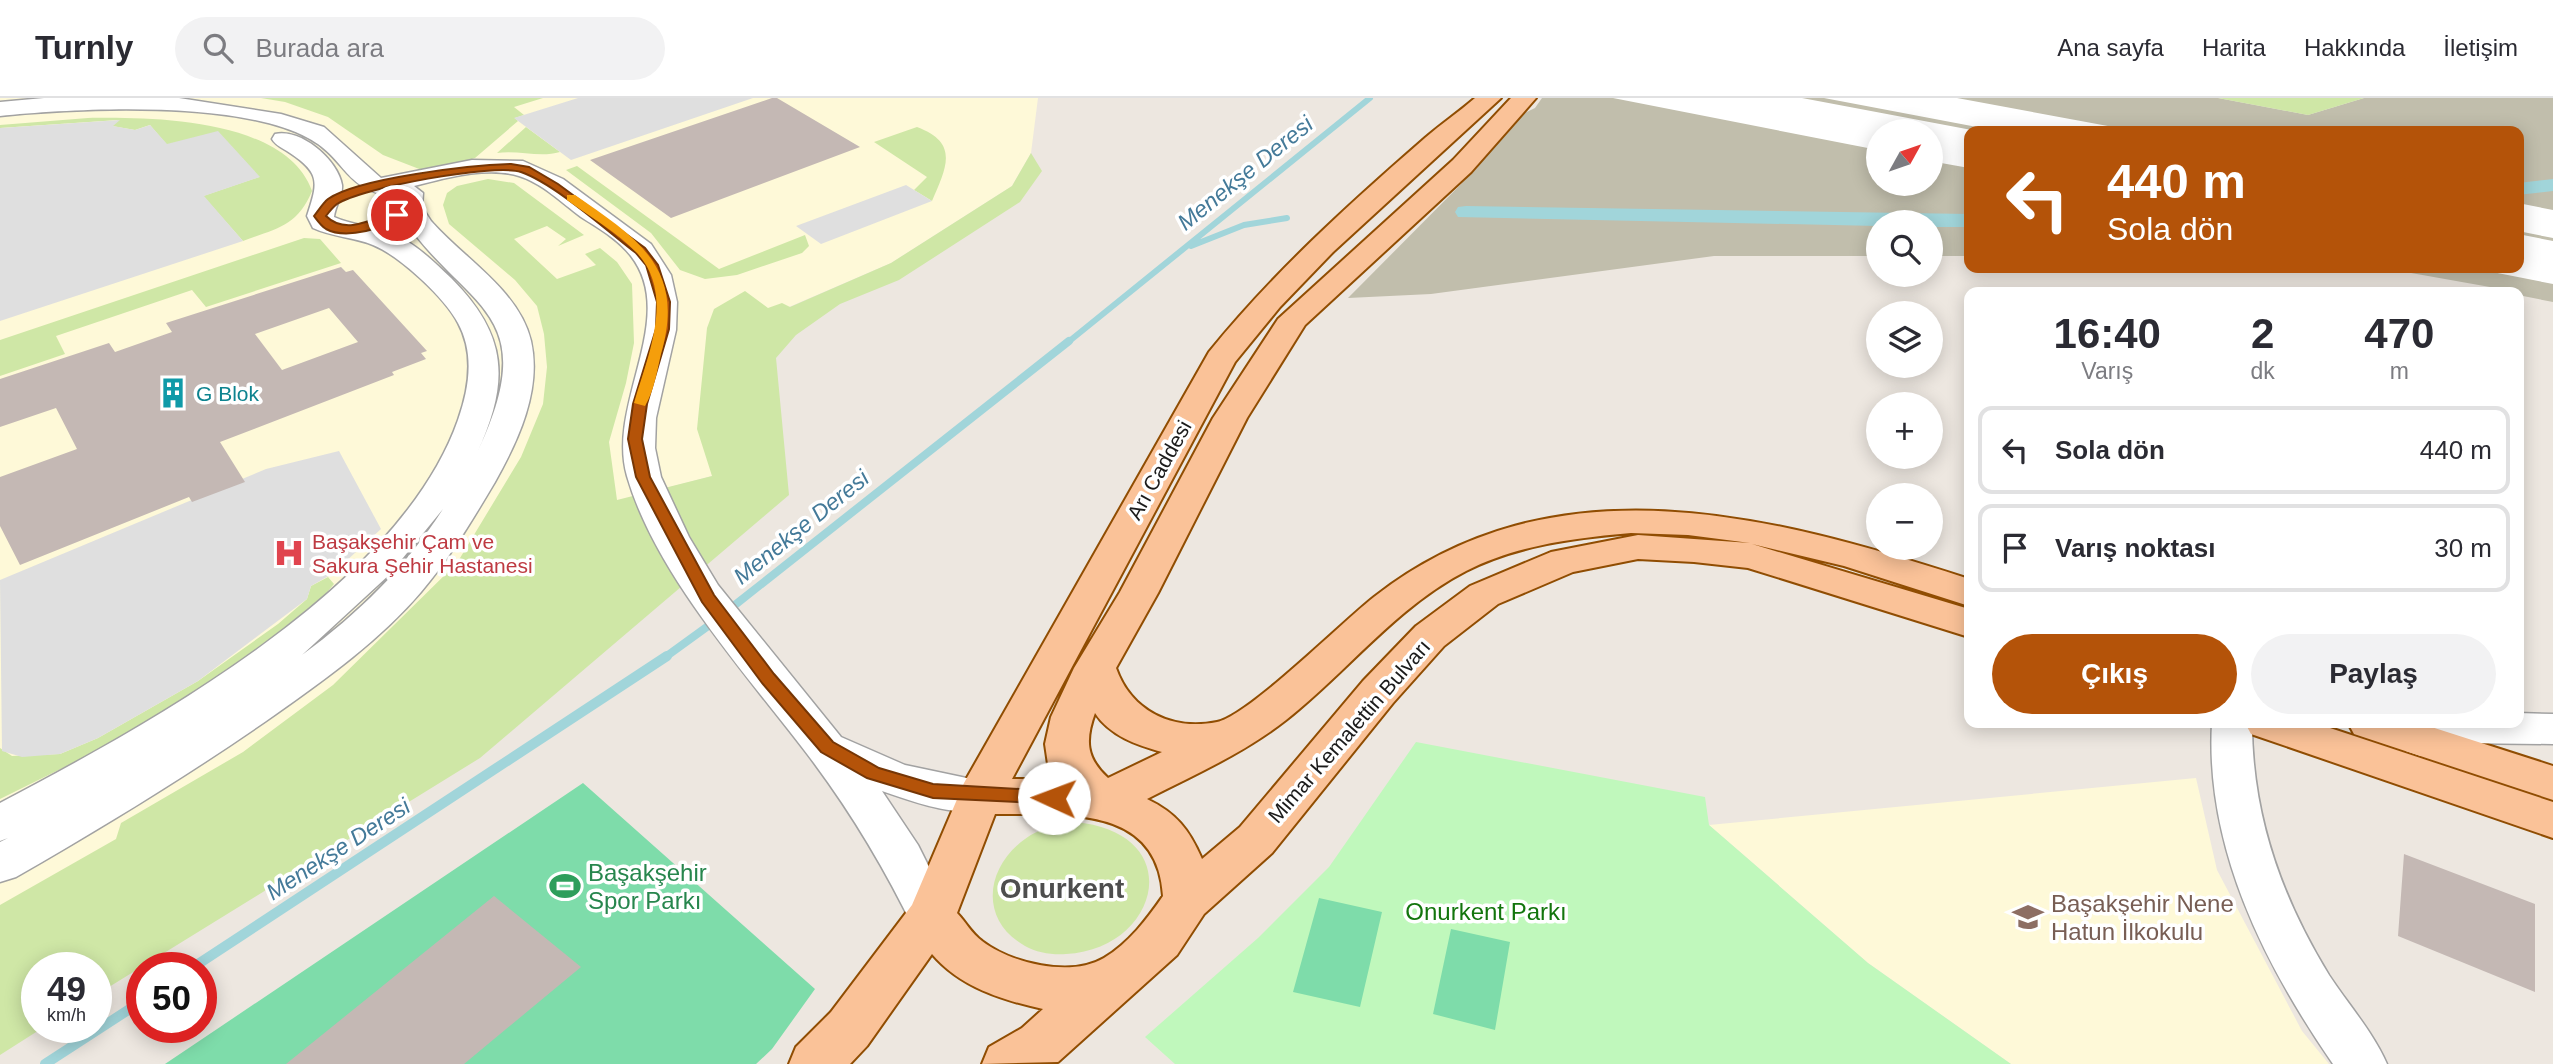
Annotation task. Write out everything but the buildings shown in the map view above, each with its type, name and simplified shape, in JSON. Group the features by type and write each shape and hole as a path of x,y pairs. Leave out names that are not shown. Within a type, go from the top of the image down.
{"main road":[{"name":"Arı Caddesi","path":"932,917 980,796 1220,359 1260,307 1305,260 1446,133 1489,98"},
{"name":"Arı Caddesi","path":"1103,800 1070,771 1067,744 1072,716 1095,668 1139,593 1230,418 1293,319 1462,166 1524,98"},
{"path":"1103,800 1267,713 1375,616 1439,569 1491,547 1539,532 1587,523 1650,519 1732,526 1857,557 1964,591"},
{"name":"Mimar Kemalettin Bulvarı","path":"1187,900 1256,840 1378,692 1430,636 1484,595 1564,561 1638,547 1694,549 1751,556 1964,621"},
{"path":"1095,668 1100,691 1116,712 1142,729 1195,741 1225,737"},
{"path":"2281,728 2553,820"},
{"path":"2384,728 2553,783"},
{"path":"980,796 1103,800 1138,813 1166,835 1183,865 1187,900 1160,940 1040,1045 1008,1064"},
{"path":"815,1064 849,1029 932,917 964,956 1012,979 1048,988 1080,989 1121,975"}],"street":[{"path":"0,109 122,100 201,103 244,109 288,120 317,134 377,187 403,189 410,193 412,198 408,207"},
{"path":"0,119 49,113 143,110 202,115 254,127 295,145 318,164 328,182 332,220"},
{"path":"332,220 372,225 408,207 429,190 452,179 497,167"},
{"path":"332,220 345,195 469,169 497,167 525,170 617,230 641,250 652,265 663,302 654,362 640,404 635,439 643,477 708,598 768,678 827,747 897,849 932,917"},
{"path":"0,864 153,776 327,658 400,592 426,561 463,506 501,438 514,403 516,344 512,324 497,304 426,235 408,207"},
{"path":"0,822 183,723 236,687 318,623 415,523 462,451 478,414 483,389 485,359 472,321 407,251 332,220"},
{"path":"2231,728 2228,754 2238,816 2276,928 2326,1016 2362,1064"},
{"path":"2421,740 2453,728 2553,729"},
{"path":"827,747 873,773 933,791 980,796"}],"shaded area":[{"name":"Başakşehir Çam ve Sakura Şehir Hastanesi","path":"0,98 1038,98 1031,153 1012,186 891,263 789,307 712,476 616,501 0,953"},
{"path":"578,98 753,98 571,160 514,118"},
{"path":"1542,98 2218,98 2308,115 2364,98 2553,98 2553,302 2524,296 2524,287 2490,287 2411,273 2524,273 2524,126 1964,126 1964,256 1943,256 1943,210 1866,210 1866,256 1714,256 1431,294 1348,298 1477,168 1510,120 1535,108"},
{"path":"120,120 113,126 135,130 150,125 167,144 218,131 260,177 204,196 243,241 0,321 0,128"},
{"path":"906,185 932,201 821,244 796,226"},
{"path":"339,451 381,529 332,574 311,586 307,599 198,681 98,738 60,754 22,757 2,751 0,580 266,469"},
{"name":"Başakşehir Nene Hatun İlkokulu","path":"2196,778 2217,870 2302,1031 2329,1064 2011,1064 1868,963 1709,825"}],"green space":[{"path":"261,98 543,98 514,107 524,115 515,118 518,121 475,158 427,172 383,155 328,117 285,102"},
{"path":"2218,98 2364,98 2308,115"},
{"path":"88,118 180,121 247,136 275,149 298,167 312,191 300,212 285,225 243,241 203,196 259,177 167,145 150,125 135,130 112,126 118,120 0,128 0,125"},
{"path":"526,127 560,152 497,153"},
{"path":"917,127 931,133 939,141 946,158 942,178 932,201 914,190 927,177 874,142"},
{"path":"1031,153 1042,171 1020,202 899,280 840,304 796,335 776,358 789,495 480,758 166,952 126,952 126,976 112,985 112,952 21,952 21,1042 0,1055 0,905 116,839 121,823 243,752 333,685 457,563 521,457 543,404 547,367 544,334 537,306 515,280 449,224 443,205 447,193 457,186 488,179 514,183 584,235 558,246 566,239 547,226 514,239 557,279 596,265 585,254 600,248 617,262 632,284 634,343 609,442 617,500 712,476 697,429 707,328 714,309 745,291 768,308 782,303 790,307 891,263 1012,186"},
{"path":"577,166 719,269 805,235 809,246 802,253 737,275 705,279 680,270 651,233 566,170"},
{"path":"304,238 320,239 341,263 206,307 192,290 56,336 65,354 0,376 0,340"},
{"path":"328,577 334,584 322,598 248,659 105,747 0,799 0,748 12,756 60,754 98,738 198,681 278,624 307,599 311,586"},
{"name":"Onurkent Parkı","path":"1416,742 1705,797 1709,825 1868,963 2011,1064 1175,1064 1145,1037 1258,938 1329,867"},
{"name":"Başakşehir Spor Parkı","path":"583,783 815,989 772,1049 756,1064 165,1064 196,1043 217,1043 217,1029"},
{"path":"1075,822 1111,831 1135,847 1147,868 1148,891 1140,913 1123,933 1098,948 1066,954 1040,952 1025,946 1010,935 1000,922 994,908 995,879 1012,851 1030,835"},
{"path":"1319,898 1382,912 1360,1007 1293,992"},
{"path":"1451,929 1510,942 1495,1030 1433,1014"}],"pier":[{"path":"1613,98 1802,98 1913,119 1866,119 1866,148"},
{"path":"1824,98 1957,98 2108,126 1972,126"},
{"path":"1943,125 1964,129 1964,167 1943,163"},
{"path":"2524,204 2553,210 2553,238 2524,232"},
{"path":"2524,235 2553,241 2553,284 2497,273 2524,273"}],"waterway":[{"name":"Menekşe Deresi","path":"1067,343 1370,98"},
{"path":"2524,188 2553,185"},
{"path":"1466,212 1964,221"},
{"path":"1191,246 1244,225 1287,218"},
{"name":"Menekşe Deresi","path":"726,612 1069,341"},
{"name":"Menekşe Deresi","path":"664,658 715,621"},
{"name":"Menekşe Deresi","path":"216,952 664,658"},
{"name":"Menekşe Deresi","path":"45,1064 126,1011"}],"slow traffic":[{"path":"571,198 617,230 641,250 652,265 663,302 662,329 640,403"}],"place":[{"name":"G Blok","path":"173,393"},
{"name":"Başakşehir Çam ve Sakura Şehir Hastanesi","path":"289,553"},
{"name":"Başakşehir Spor Parkı","path":"565,886"},
{"name":"Başakşehir Nene Hatun İlkokulu","path":"2028,917"}],"district":[{"name":"Onurkent","path":"1062,888"}],"route":[{"path":"397,215 372,225 344,229 322,222 320,216 321,211 332,202 360,190 469,169 511,167 525,170 554,187 617,230 641,250 652,265 663,302 662,329 640,404 635,439 643,477 670,533 708,598 768,678 827,747 873,773 933,791 980,796 1054,798"}]}
